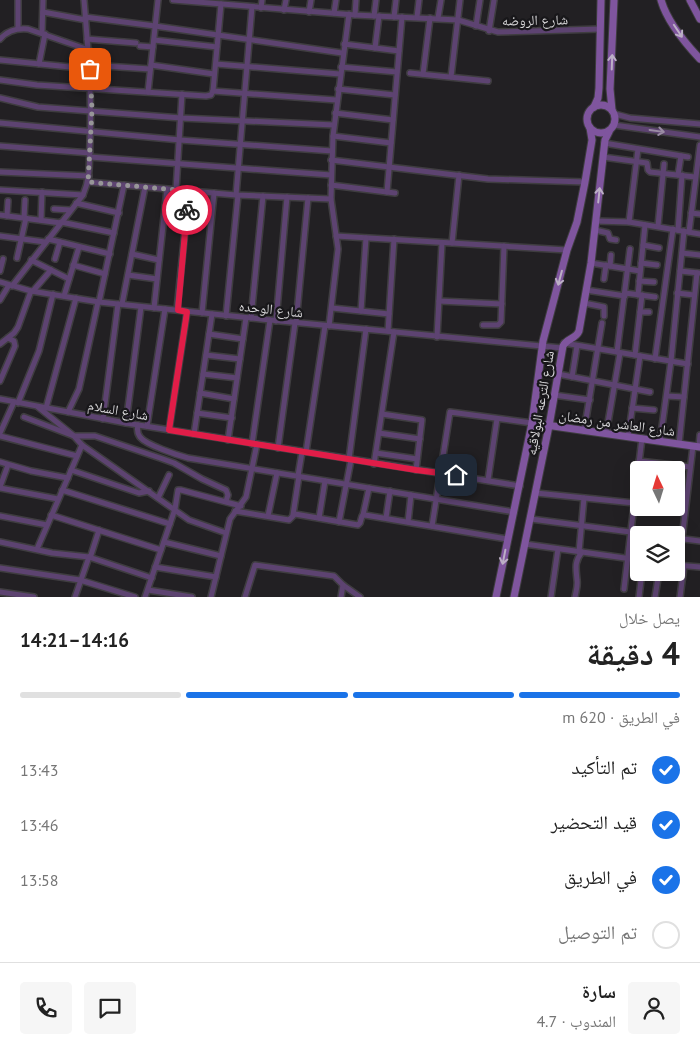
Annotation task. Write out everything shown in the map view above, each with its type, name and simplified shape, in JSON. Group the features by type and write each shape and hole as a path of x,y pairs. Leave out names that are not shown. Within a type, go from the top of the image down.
{"street":[{"path":"18,0 18,28"},
{"path":"39,64 44,34 43,0"},
{"path":"0,300 2,292 11,285 82,195 89,179 92,110 84,0"},
{"path":"148,92 158,0"},
{"name":"شارع الروضه","path":"173,0 222,4 238,3 261,8 352,15 438,18 458,20 498,32 600,29"},
{"path":"261,8 262,0"},
{"path":"284,10 286,0"},
{"path":"309,12 311,0"},
{"path":"334,13 336,0"},
{"path":"235,511 289,520 291,520 293,515 298,476 332,308 338,249 331,199 332,136 342,53 356,0"},
{"path":"375,48 376,0"},
{"path":"394,17 396,0"},
{"path":"417,18 419,0"},
{"path":"438,18 441,0"},
{"path":"451,77 460,0"},
{"path":"476,26 480,0"},
{"path":"489,30 494,0"},
{"path":"600,1 599,93 594,107 587,116 590,128 599,133 609,132 614,126 610,95 614,0"},
{"path":"690,0 700,19"},
{"path":"663,2 680,35 700,59"},
{"path":"0,80 37,85 208,96 213,91 222,4"},
{"path":"226,316 252,7"},
{"path":"43,12 342,53"},
{"path":"386,192 402,17"},
{"path":"423,74 430,18"},
{"path":"0,39 9,31 18,28 28,29 88,50"},
{"path":"88,40 153,47"},
{"path":"154,40 217,47"},
{"path":"344,44 399,51"},
{"path":"0,60 90,67 151,67 214,74"},
{"path":"216,64 340,74"},
{"path":"341,66 397,72"},
{"path":"410,73 488,81"},
{"path":"338,89 395,95"},
{"path":"213,91 336,100"},
{"path":"176,190 182,94"},
{"path":"0,98 38,106 181,118 334,125"},
{"path":"594,107 604,105 613,112 630,118 700,124"},
{"path":"335,113 393,120"},
{"path":"0,123 239,145 332,151"},
{"path":"614,126 700,137"},
{"name":"شارع الترعه البولاقيه","path":"496,597 532,423 542,346 567,250 577,222 592,140 590,128"},
{"name":"شارع الترعه البولاقيه","path":"517,597 525,544 563,346 578,334 591,263 604,143 609,132"},
{"path":"332,136 391,143"},
{"path":"604,143 688,157"},
{"path":"655,358 681,231 691,213 700,145"},
{"path":"0,146 178,165 331,175"},
{"path":"629,222 638,149"},
{"path":"660,441 667,396 682,253 681,156"},
{"path":"603,157 647,163 649,171 697,176"},
{"path":"331,160 488,179 585,182"},
{"path":"658,226 664,164"},
{"path":"0,172 89,179 124,185 237,195 331,199"},
{"path":"452,243 459,176"},
{"path":"634,181 641,182"},
{"path":"68,412 79,389 124,185"},
{"path":"331,185 395,193"},
{"path":"103,419 120,304 128,275 145,187"},
{"path":"154,308 167,189"},
{"path":"0,190 82,195"},
{"path":"178,310 189,191"},
{"path":"41,220 42,192"},
{"path":"202,313 214,193"},
{"path":"228,440 243,339 248,318 263,196"},
{"path":"211,597 226,532 235,511 241,506 246,497 252,469 254,444 273,321 287,197"},
{"path":"278,448 296,323 308,198"},
{"path":"17,258 25,218 25,200"},
{"path":"7,216 8,201"},
{"path":"76,203 119,212"},
{"path":"54,208 70,210"},
{"path":"691,213 700,214"},
{"path":"0,215 61,222 114,233"},
{"path":"596,221 629,222 700,234"},
{"path":"628,437 638,356 639,281 646,225"},
{"path":"595,230 608,232 610,239 616,240"},
{"path":"0,236 60,242 110,254"},
{"path":"336,236 567,250"},
{"path":"361,310 366,238"},
{"path":"374,464 382,414 391,332 389,314 394,239"},
{"path":"55,259 60,242"},
{"path":"438,337 442,243"},
{"path":"482,325 500,324 504,246"},
{"path":"643,246 659,248"},
{"path":"64,296 79,247"},
{"path":"606,434 619,353 630,249"},
{"path":"682,253 700,255"},
{"path":"132,254 159,260"},
{"path":"604,279 611,254"},
{"path":"0,271 3,259"},
{"path":"31,260 69,279"},
{"path":"591,263 640,271"},
{"path":"641,263 657,265"},
{"path":"73,265 105,274"},
{"path":"0,344 18,327 32,291 52,270"},
{"path":"679,444 694,295 698,273 680,271"},
{"path":"128,275 157,279"},
{"path":"639,281 654,282"},
{"name":"شارع الوحده","path":"0,282 32,291 99,302 438,337 542,346 577,346 688,364"},
{"path":"586,290 655,297"},
{"path":"677,293 694,295"},
{"path":"53,294 39,351 0,435 77,456"},
{"path":"46,408 76,298"},
{"path":"439,301 502,304"},
{"path":"584,303 602,306 605,308 604,316"},
{"path":"126,423 141,307"},
{"path":"332,308 389,314"},
{"path":"146,426 164,309"},
{"path":"169,430 187,312"},
{"path":"640,312 649,312"},
{"path":"194,434 212,314"},
{"path":"584,431 602,323"},
{"path":"339,522 347,484 366,329"},
{"path":"209,334 243,339"},
{"path":"0,381 15,346 14,341 8,338"},
{"path":"572,377 577,346"},
{"path":"206,355 240,359"},
{"path":"203,374 237,378"},
{"path":"558,374 650,392"},
{"path":"200,393 234,399"},
{"path":"554,395 590,400"},
{"path":"667,396 684,397"},
{"name":"شارع السلام","path":"0,399 126,423 520,486"},
{"name":"شارع السلام","path":"37,407 74,436 82,445 194,523 226,532"},
{"path":"632,408 654,410"},
{"path":"432,526 450,412 532,423"},
{"path":"197,413 232,418"},
{"path":"382,414 422,420 416,470"},
{"path":"24,417 74,436 95,436 174,463 226,490 228,495 226,501"},
{"path":"488,480 498,419"},
{"name":"شارع العاشر من رمضان","path":"532,423 697,446"},
{"path":"138,425 139,435 143,440 178,455 514,512"},
{"path":"379,433 420,439"},
{"path":"681,526 690,467 700,435"},
{"path":"639,461 642,438"},
{"path":"37,549 82,445"},
{"path":"376,453 418,459"},
{"path":"174,463 178,455"},
{"path":"0,462 31,471 68,478"},
{"path":"8,465 0,487 58,499"},
{"path":"685,466 690,467"},
{"path":"71,470 140,493 149,491"},
{"path":"268,516 277,473"},
{"path":"158,498 168,476"},
{"path":"320,518 325,481"},
{"path":"293,515 359,524 369,488"},
{"path":"62,490 170,524"},
{"path":"145,597 175,509 177,492 179,490 241,506"},
{"path":"386,518 390,491"},
{"path":"536,493 630,503"},
{"path":"408,522 411,495"},
{"path":"575,597 577,582 575,567 580,552 584,498"},
{"path":"51,515 161,550"},
{"path":"363,515 507,539"},
{"path":"0,516 47,525"},
{"path":"531,519 630,532"},
{"path":"75,597 99,530"},
{"path":"685,539 700,542"},
{"path":"624,589 630,541"},
{"path":"0,542 89,557 152,578"},
{"path":"164,542 221,556"},
{"path":"525,544 628,559"},
{"path":"551,597 558,549"},
{"path":"245,597 254,565 332,575 360,597"},
{"path":"685,566 700,568"},
{"path":"155,567 216,577"},
{"path":"0,568 80,580 135,597"},
{"path":"640,597 641,581"},
{"path":"655,597 658,581"},
{"path":"680,597 682,581"},
{"path":"341,597 343,585"},
{"path":"148,590 192,597"},
{"path":"0,592 34,597"}],"way so far":[{"path":"90,69 92,110 88,182 189,191 187,210"}],"route":[{"path":"187,210 178,310 187,312 169,430 456,475"}]}
